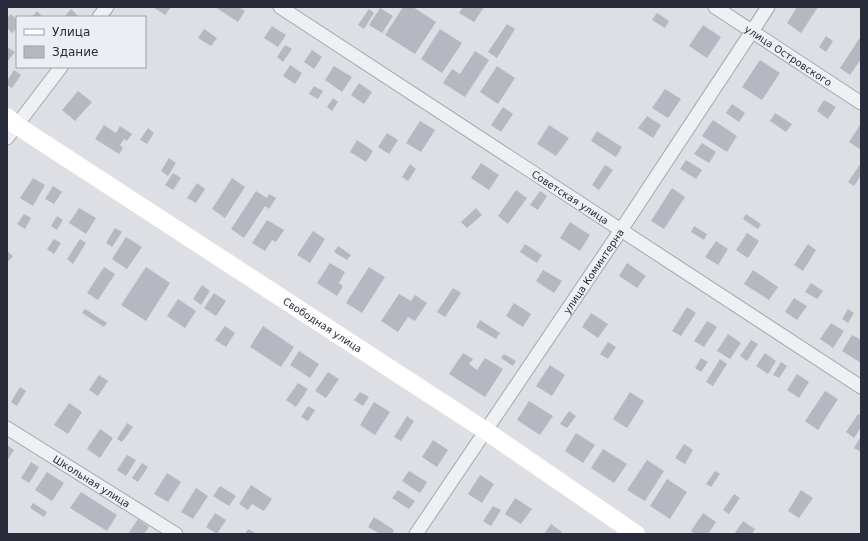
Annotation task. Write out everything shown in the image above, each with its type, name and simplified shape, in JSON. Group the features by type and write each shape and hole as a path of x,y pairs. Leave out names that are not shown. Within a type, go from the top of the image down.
{"street":[{"path":"100,16 107,7"},
{"name":"Советская улица","path":"280,7 861,387"},
{"name":"улица Островского","path":"715,7 861,104"},
{"name":"улица Коминтерна","path":"416,534 621,230 768,7"},
{"path":"10,127 60,68"},
{"name":"Свободная улица","path":"10,127 486,431 636,534"},
{"name":"Школьная улица","path":"7,428 176,534"}],"building":[{"path":"153,7 171,7 165,15"},
{"path":"215,7 239,7 245,11 238,22"},
{"path":"403,7 413,7 436,22 415,54 385,35"},
{"path":"463,7 484,7 474,22 459,13"},
{"path":"797,7 818,7 801,33 787,23"},
{"path":"380,8 393,16 382,33 369,25"},
{"path":"71,9 78,16 65,16"},
{"path":"369,9 374,13 364,29 358,25"},
{"path":"37,11 42,16 33,16"},
{"path":"657,13 669,21 665,28 652,20"},
{"path":"11,14 16,19 16,29 12,33 7,28 7,18"},
{"path":"507,24 515,29 497,58 488,52"},
{"path":"703,25 721,37 707,58 689,46"},
{"path":"272,26 286,35 278,47 264,38"},
{"path":"204,29 217,38 211,46 198,38"},
{"path":"440,29 462,43 442,73 421,59"},
{"path":"826,36 833,41 826,52 819,47"},
{"path":"861,36 861,59 850,75 840,68"},
{"path":"285,45 292,49 283,62 277,57"},
{"path":"7,47 15,52 7,62"},
{"path":"312,50 322,57 314,69 304,62"},
{"path":"475,51 489,60 465,97 443,83 452,69 460,74"},
{"path":"760,60 780,73 762,100 742,87"},
{"path":"290,65 302,73 295,84 283,76"},
{"path":"334,66 352,77 342,92 325,80"},
{"path":"497,66 515,78 498,104 480,92"},
{"path":"14,70 21,75 12,88 7,85 7,81"},
{"path":"359,83 372,92 364,104 351,95"},
{"path":"314,86 323,91 318,99 309,94"},
{"path":"665,89 681,99 668,118 652,108"},
{"path":"78,91 92,102 75,121 62,110"},
{"path":"333,98 338,102 332,111 327,107"},
{"path":"824,100 836,107 828,119 817,111"},
{"path":"732,104 745,113 739,122 726,113"},
{"path":"503,107 513,114 501,132 491,125"},
{"path":"775,113 792,124 786,132 770,121"},
{"path":"647,116 661,125 653,138 638,128"},
{"path":"713,120 737,136 727,152 702,136"},
{"path":"420,121 435,130 421,152 406,143"},
{"path":"104,125 116,133 120,126 132,134 127,141 124,139 120,145 123,148 119,154 95,139"},
{"path":"549,125 569,138 556,156 537,144"},
{"path":"860,125 861,126 861,150 849,142"},
{"path":"148,128 154,133 147,144 140,140"},
{"path":"597,131 622,147 616,157 591,141"},
{"path":"387,133 398,140 389,154 378,147"},
{"path":"357,140 373,151 366,162 350,152"},
{"path":"702,143 716,152 709,163 694,154"},
{"path":"169,158 176,163 168,176 161,171"},
{"path":"686,160 702,170 696,179 680,169"},
{"path":"481,163 499,175 489,190 471,178"},
{"path":"861,163 861,175 854,186 848,182"},
{"path":"410,164 416,169 408,181 402,177"},
{"path":"605,165 613,170 599,190 592,185"},
{"path":"173,173 181,178 173,190 165,185"},
{"path":"33,178 45,185 33,206 20,198"},
{"path":"232,178 245,187 225,218 212,209"},
{"path":"197,183 205,189 196,203 187,198"},
{"path":"53,186 62,192 54,204 45,199"},
{"path":"672,188 685,197 664,229 651,221"},
{"path":"516,190 527,198 508,224 498,216"},
{"path":"256,191 267,198 269,194 276,198 269,209 265,206 244,238 231,229"},
{"path":"540,191 547,196 538,210 530,205"},
{"path":"79,208 96,218 86,234 69,223"},
{"path":"476,208 482,215 467,228 461,222"},
{"path":"24,214 31,218 25,229 17,224"},
{"path":"746,214 761,224 758,229 743,219"},
{"path":"57,216 63,220 57,230 51,226"},
{"path":"267,220 284,230 276,242 272,240 265,251 252,243"},
{"path":"570,222 590,235 580,251 560,238"},
{"path":"694,226 707,234 704,240 691,232"},
{"path":"115,228 122,232 112,247 106,243"},
{"path":"313,231 325,239 310,263 297,255"},
{"path":"747,233 759,241 748,258 736,250"},
{"path":"126,237 142,247 127,269 112,259"},
{"path":"54,239 61,243 54,254 47,249"},
{"path":"80,239 86,243 73,264 67,259"},
{"path":"716,241 728,249 718,265 705,257"},
{"path":"525,244 542,255 537,263 520,252"},
{"path":"808,244 816,250 803,271 794,265"},
{"path":"338,246 351,255 347,260 334,252"},
{"path":"7,251 13,256 7,263"},
{"path":"330,263 345,272 339,283 343,286 337,296 317,283"},
{"path":"627,263 646,276 637,288 619,276"},
{"path":"104,267 115,274 98,300 87,293"},
{"path":"146,267 170,283 146,321 121,305"},
{"path":"369,267 385,277 362,313 346,303"},
{"path":"543,270 562,281 554,293 536,281"},
{"path":"753,270 778,287 769,300 744,284"},
{"path":"811,283 823,291 817,299 805,292"},
{"path":"202,285 210,291 201,305 193,299"},
{"path":"453,288 461,293 445,317 437,312"},
{"path":"214,293 226,301 216,316 204,308"},
{"path":"399,294 411,301 415,295 427,303 415,321 408,317 398,332 381,321"},
{"path":"794,298 807,306 797,320 785,312"},
{"path":"178,299 196,311 185,328 167,316"},
{"path":"514,303 531,314 523,327 506,316"},
{"path":"687,307 696,313 681,336 672,331"},
{"path":"85,309 107,323 104,327 82,313"},
{"path":"848,309 854,313 848,323 842,319"},
{"path":"591,313 608,324 598,338 582,327"},
{"path":"480,320 500,333 496,339 476,327"},
{"path":"707,321 717,327 704,347 694,341"},
{"path":"831,323 844,331 833,348 820,339"},
{"path":"225,326 235,333 226,347 215,340"},
{"path":"263,326 294,347 281,367 250,347"},
{"path":"728,334 741,343 730,359 717,351"},
{"path":"852,335 861,340 861,363 842,351"},
{"path":"751,340 758,344 747,361 740,356"},
{"path":"608,342 616,347 608,359 600,354"},
{"path":"299,351 319,364 310,378 290,365"},
{"path":"463,353 473,359 469,364 477,370 485,358 503,369 485,397 449,374"},
{"path":"765,353 776,361 768,374 756,366"},
{"path":"504,354 516,361 513,366 501,358"},
{"path":"701,358 708,362 701,372 695,368"},
{"path":"720,359 727,364 713,386 706,382"},
{"path":"781,362 787,366 779,378 773,375"},
{"path":"550,365 565,375 552,396 536,386"},
{"path":"328,372 339,379 326,398 315,391"},
{"path":"797,374 809,382 799,398 787,390"},
{"path":"99,375 108,381 98,396 89,390"},
{"path":"298,383 308,389 296,407 286,400"},
{"path":"20,387 26,391 17,406 11,402"},
{"path":"825,391 838,399 818,430 805,421"},
{"path":"360,392 369,397 363,406 354,400"},
{"path":"630,392 644,401 627,428 613,419"},
{"path":"529,401 553,416 540,435 517,420"},
{"path":"374,402 390,412 375,435 360,425"},
{"path":"69,403 82,412 68,434 54,425"},
{"path":"308,406 315,410 308,421 301,417"},
{"path":"569,411 576,416 567,428 560,424"},
{"path":"858,414 861,416 861,427 854,438 846,432"},
{"path":"407,416 414,421 401,441 394,437"},
{"path":"127,423 133,427 122,442 117,439"},
{"path":"100,429 113,438 100,458 87,449"},
{"path":"576,433 595,445 583,463 565,451"},
{"path":"861,436 861,452 854,448"},
{"path":"433,440 448,450 437,467 422,457"},
{"path":"684,444 693,450 685,464 675,458"},
{"path":"7,445 14,450 7,461"},
{"path":"603,449 627,464 614,483 591,468"},
{"path":"127,455 136,460 126,476 117,470"},
{"path":"647,460 664,471 645,501 627,490"},
{"path":"31,462 39,467 29,483 21,478"},
{"path":"142,463 148,467 138,482 132,478"},
{"path":"409,471 427,482 420,493 402,481"},
{"path":"715,471 720,474 711,487 706,484"},
{"path":"47,472 64,483 52,501 35,490"},
{"path":"167,473 181,482 168,502 154,494"},
{"path":"480,475 494,484 482,503 468,494"},
{"path":"667,479 687,492 670,519 650,506"},
{"path":"251,485 272,499 264,511 252,504 248,510 239,504"},
{"path":"220,486 236,496 229,506 213,496"},
{"path":"196,488 208,496 193,519 181,512"},
{"path":"398,490 415,501 409,509 392,498"},
{"path":"801,490 813,498 799,518 788,511"},
{"path":"81,492 117,515 107,531 70,508"},
{"path":"734,494 740,498 729,514 723,510"},
{"path":"515,498 532,509 521,524 505,514"},
{"path":"33,503 47,512 44,517 30,508"},
{"path":"493,506 501,510 491,526 483,521"},
{"path":"215,513 226,520 217,534 206,527"},
{"path":"703,513 716,522 708,534 695,534 691,531"},
{"path":"374,517 394,530 392,534 380,534 368,527"},
{"path":"138,519 149,527 144,534 128,534"},
{"path":"743,521 755,529 752,534 734,534"},
{"path":"551,524 562,532 561,534 544,534"},
{"path":"248,529 257,534 245,534"}]}
